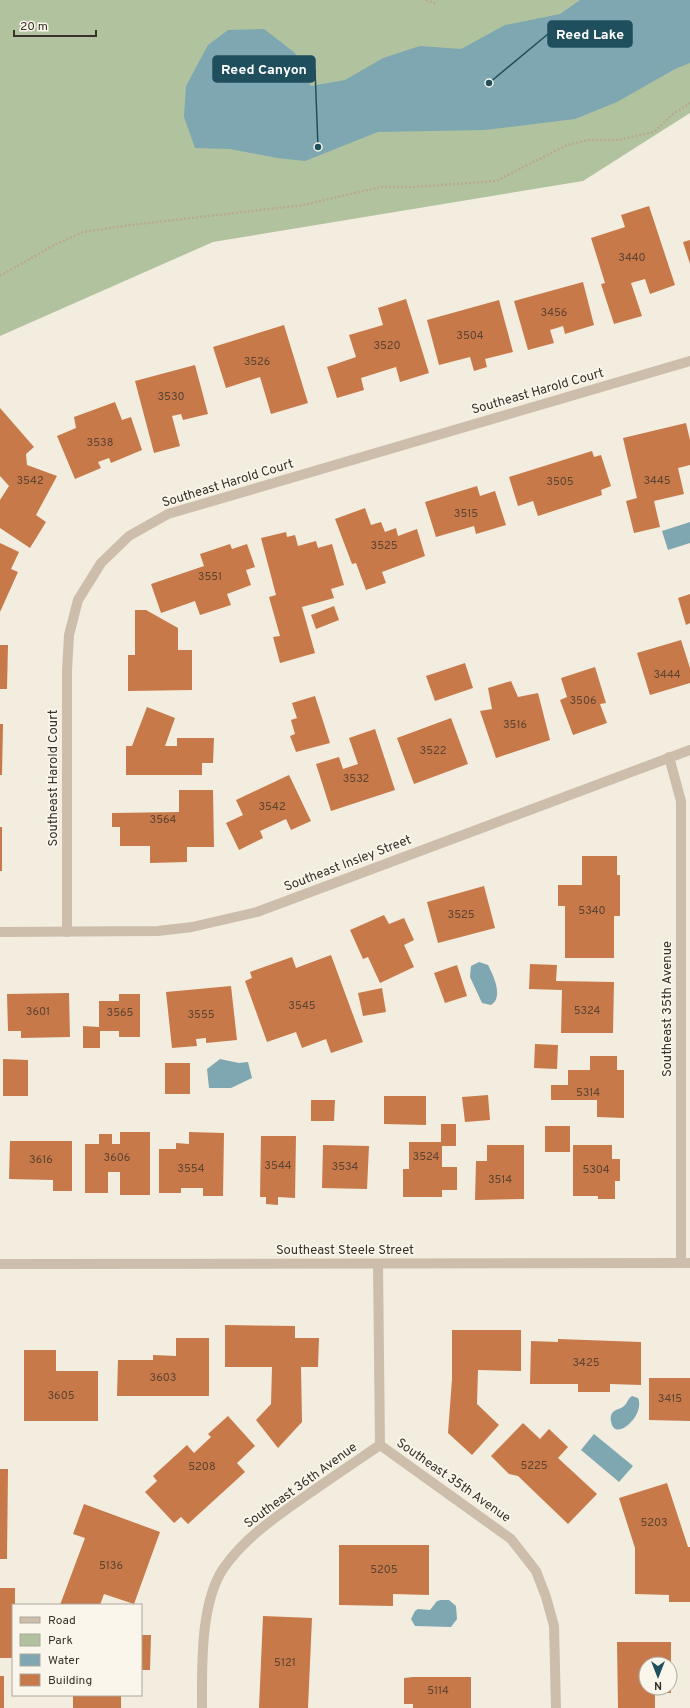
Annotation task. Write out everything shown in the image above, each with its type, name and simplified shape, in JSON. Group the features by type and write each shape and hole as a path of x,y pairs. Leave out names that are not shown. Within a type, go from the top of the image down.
{"street":[{"name":"Southeast Harold Court","path":"67,932 67,671 70,635 78,600 101,563 130,536 168,514 690,361"},
{"name":"Southeast Insley Street","path":"0,932 165,930 225,921 257,912 690,750"},
{"name":"Southeast 35th Avenue","path":"669,757 681,801 686,1263"},
{"name":"Southeast Steele Street","path":"0,1264 686,1263"},
{"name":"Southeast 35th Avenue","path":"378,1264 380,1445 511,1538 536,1571 546,1597 554,1626 556,1708"},
{"name":"Southeast 36th Avenue","path":"202,1708 202,1642 212,1596 223,1570 245,1542 282,1512 380,1445"}],"path":[{"path":"426,0 436,4"},
{"path":"0,276 54,245 83,232 303,205 380,186 415,186 496,181 565,146 588,140 618,140 654,132 673,114 690,103"}],"green space":[{"path":"0,0 690,0 690,113 583,181 213,242 0,336"}],"water":[{"path":"580,0 690,0 690,63 675,69 617,102 575,119 485,130 378,132 305,161 277,158 230,149 195,148 184,117 186,86 208,45 228,30 264,29 295,53 300,70 311,86 345,80 383,58 420,46 461,49 505,25 560,14"},
{"path":"690,522 690,543 668,550 662,531"},
{"path":"479,962 488,965 496,986 497,997 491,1005 482,1003 470,977 471,966"},
{"path":"220,1059 239,1063 248,1062 252,1078 231,1088 209,1088 207,1069"},
{"path":"632,1396 638,1398 638,1412 629,1424 618,1430 613,1427 611,1415 614,1411 625,1405"},
{"path":"594,1434 633,1466 619,1482 581,1450"},
{"path":"449,1600 456,1606 457,1619 451,1627 415,1626 411,1619 415,1611 418,1609 430,1610 437,1601"}],"building":[{"path":"649,206 675,285 650,294 645,279 631,283 642,316 614,324 601,284 605,283 591,238 625,227 621,215"},
{"path":"690,240 690,264 683,242"},
{"path":"583,282 594,325 565,334 563,326 550,330 554,343 528,350 514,301"},
{"path":"406,299 429,373 400,382 396,367 361,378 364,390 337,398 327,367 356,357 349,335 383,325 378,308"},
{"path":"499,300 513,352 485,359 487,367 474,371 470,357 439,365 427,320"},
{"path":"284,325 308,403 271,414 260,377 226,388 213,347"},
{"path":"195,365 208,414 183,420 181,414 172,416 180,446 154,453 135,381"},
{"path":"115,402 122,420 131,417 142,450 111,463 109,458 98,462 101,468 75,479 57,436 76,428 74,417"},
{"path":"0,408 34,447 26,454 27,465 57,476 36,515 46,522 30,548 0,528 0,500 9,486 0,476"},
{"path":"686,423 690,440 690,465 678,468 684,494 654,501 660,527 634,533 626,501 637,498 623,438"},
{"path":"592,451 594,457 601,455 611,486 601,490 602,495 538,516 533,501 518,506 509,477"},
{"path":"477,486 480,496 495,491 506,525 476,534 474,526 436,537 425,502"},
{"path":"365,508 371,525 381,522 385,532 396,528 398,536 417,529 425,556 382,572 386,583 366,590 356,563 352,564 335,519"},
{"path":"286,532 287,537 295,535 298,546 316,541 318,548 332,544 344,585 331,589 334,598 302,607 315,653 280,663 273,637 280,636 269,597 276,595 261,538"},
{"path":"0,543 19,552 11,569 18,572 0,612"},
{"path":"230,544 232,549 247,544 255,567 246,570 251,585 227,594 231,605 200,615 195,601 161,613 151,584 204,566 200,554"},
{"path":"690,594 690,623 686,625 678,598"},
{"path":"334,606 339,620 316,629 311,615"},
{"path":"135,610 146,610 178,628 178,650 192,650 192,690 128,691 128,655 135,655"},
{"path":"681,640 690,668 690,683 650,695 637,653"},
{"path":"0,645 8,645 7,689 0,689"},
{"path":"465,663 473,688 435,701 426,676"},
{"path":"595,667 606,703 600,704 607,723 573,735 560,700 567,697 561,678"},
{"path":"511,681 518,697 538,693 550,740 496,758 480,711 492,709 488,688"},
{"path":"315,696 330,743 296,752 290,736 295,734 291,720 297,718 292,703"},
{"path":"147,707 175,718 165,746 177,746 177,738 214,738 213,763 202,763 202,775 126,775 126,746 132,746"},
{"path":"451,718 468,764 414,784 397,738"},
{"path":"0,724 3,724 2,775 0,775"},
{"path":"375,729 395,790 331,811 316,764 339,757 343,769 358,764 349,738"},
{"path":"289,775 311,821 291,830 286,819 260,831 263,838 239,850 226,823 243,815 236,800"},
{"path":"179,790 213,790 214,847 187,847 187,862 150,863 150,846 120,846 120,827 112,827 112,813 179,812"},
{"path":"0,827 2,827 2,871 0,871"},
{"path":"582,856 617,856 617,875 620,875 620,916 614,916 614,958 565,958 565,906 558,906 558,885 582,885"},
{"path":"484,886 495,928 438,943 427,902"},
{"path":"384,915 389,924 404,918 414,940 404,945 414,967 380,983 368,957 363,959 350,930"},
{"path":"331,955 363,1042 331,1053 326,1039 302,1048 296,1032 267,1042 245,981 252,978 250,972 292,957 296,968"},
{"path":"530,964 557,965 556,981 614,982 613,1033 561,1033 562,990 529,989"},
{"path":"457,965 467,996 445,1003 434,973"},
{"path":"231,986 237,1040 206,1043 206,1038 196,1039 197,1046 172,1048 166,992"},
{"path":"382,988 386,1012 363,1016 358,993"},
{"path":"69,993 70,1037 21,1038 21,1031 8,1031 7,994"},
{"path":"119,994 140,994 140,1037 119,1037 119,1031 100,1031 100,1048 83,1048 83,1026 99,1027 99,1001 119,1001"},
{"path":"535,1044 558,1045 557,1069 534,1068"},
{"path":"590,1056 617,1056 617,1070 624,1070 624,1118 597,1117 597,1100 551,1100 551,1085 568,1085 568,1070 590,1070"},
{"path":"3,1059 28,1060 28,1096 3,1096"},
{"path":"165,1063 190,1063 190,1094 165,1094"},
{"path":"488,1095 490,1120 465,1122 462,1097"},
{"path":"384,1096 426,1096 426,1125 384,1124"},
{"path":"311,1100 335,1100 334,1121 311,1121"},
{"path":"441,1124 456,1124 456,1146 442,1146 442,1167 457,1167 457,1190 442,1190 442,1197 403,1197 403,1169 409,1169 409,1142 441,1142"},
{"path":"545,1126 570,1126 570,1152 545,1152"},
{"path":"120,1132 150,1132 150,1195 120,1195 120,1172 108,1172 108,1193 85,1193 85,1144 99,1144 99,1134 112,1134 112,1144 120,1144"},
{"path":"189,1132 224,1133 223,1196 203,1196 203,1188 181,1188 181,1193 159,1193 159,1149 176,1149 176,1143 189,1144"},
{"path":"261,1136 296,1136 295,1198 278,1197 278,1205 266,1204 266,1197 260,1197"},
{"path":"10,1141 72,1141 72,1191 53,1191 53,1180 9,1179"},
{"path":"323,1145 369,1146 367,1189 322,1188"},
{"path":"487,1145 524,1145 524,1199 475,1200 476,1161 487,1161"},
{"path":"573,1145 612,1145 612,1159 620,1159 620,1181 615,1181 615,1199 598,1199 598,1196 573,1196"},
{"path":"225,1325 295,1326 295,1338 319,1338 318,1367 301,1367 302,1422 278,1448 256,1420 271,1404 272,1367 225,1367"},
{"path":"452,1330 521,1330 521,1371 478,1370 477,1404 499,1425 472,1455 448,1433 452,1379"},
{"path":"176,1338 209,1338 209,1396 117,1396 118,1360 153,1360 153,1355 176,1356"},
{"path":"558,1339 641,1342 641,1385 610,1384 610,1392 578,1392 578,1384 530,1384 531,1341 558,1342"},
{"path":"24,1350 56,1350 56,1371 98,1371 98,1421 24,1421"},
{"path":"649,1378 690,1378 690,1421 649,1420"},
{"path":"228,1416 255,1446 237,1463 245,1472 188,1524 181,1517 174,1523 145,1492 157,1481 153,1476 187,1445 194,1453 211,1437 208,1434"},
{"path":"523,1423 540,1439 549,1429 568,1447 558,1458 597,1494 568,1524 518,1476 509,1474 491,1456"},
{"path":"0,1469 8,1469 7,1559 0,1559"},
{"path":"667,1483 688,1547 690,1547 690,1602 669,1602 669,1595 635,1594 635,1548 619,1498"},
{"path":"84,1504 160,1532 134,1604 104,1594 100,1604 60,1604 85,1538 73,1534"},
{"path":"339,1545 429,1545 429,1595 393,1594 393,1606 339,1605"},
{"path":"0,1588 15,1588 15,1604 12,1604 12,1658 0,1658"},
{"path":"263,1616 312,1618 308,1708 259,1708"},
{"path":"142,1635 151,1635 150,1670 142,1670"},
{"path":"617,1642 671,1642 671,1656 638,1656 638,1696 655,1696 655,1708 618,1708"},
{"path":"0,1676 4,1676 4,1708 0,1708"},
{"path":"471,1677 471,1708 413,1708 413,1704 404,1704 404,1678"},
{"path":"73,1696 121,1696 121,1708 73,1708"}],"place":[{"name":"Reed Lake","path":"489,83"},
{"name":"Reed Canyon","path":"318,147"}]}
